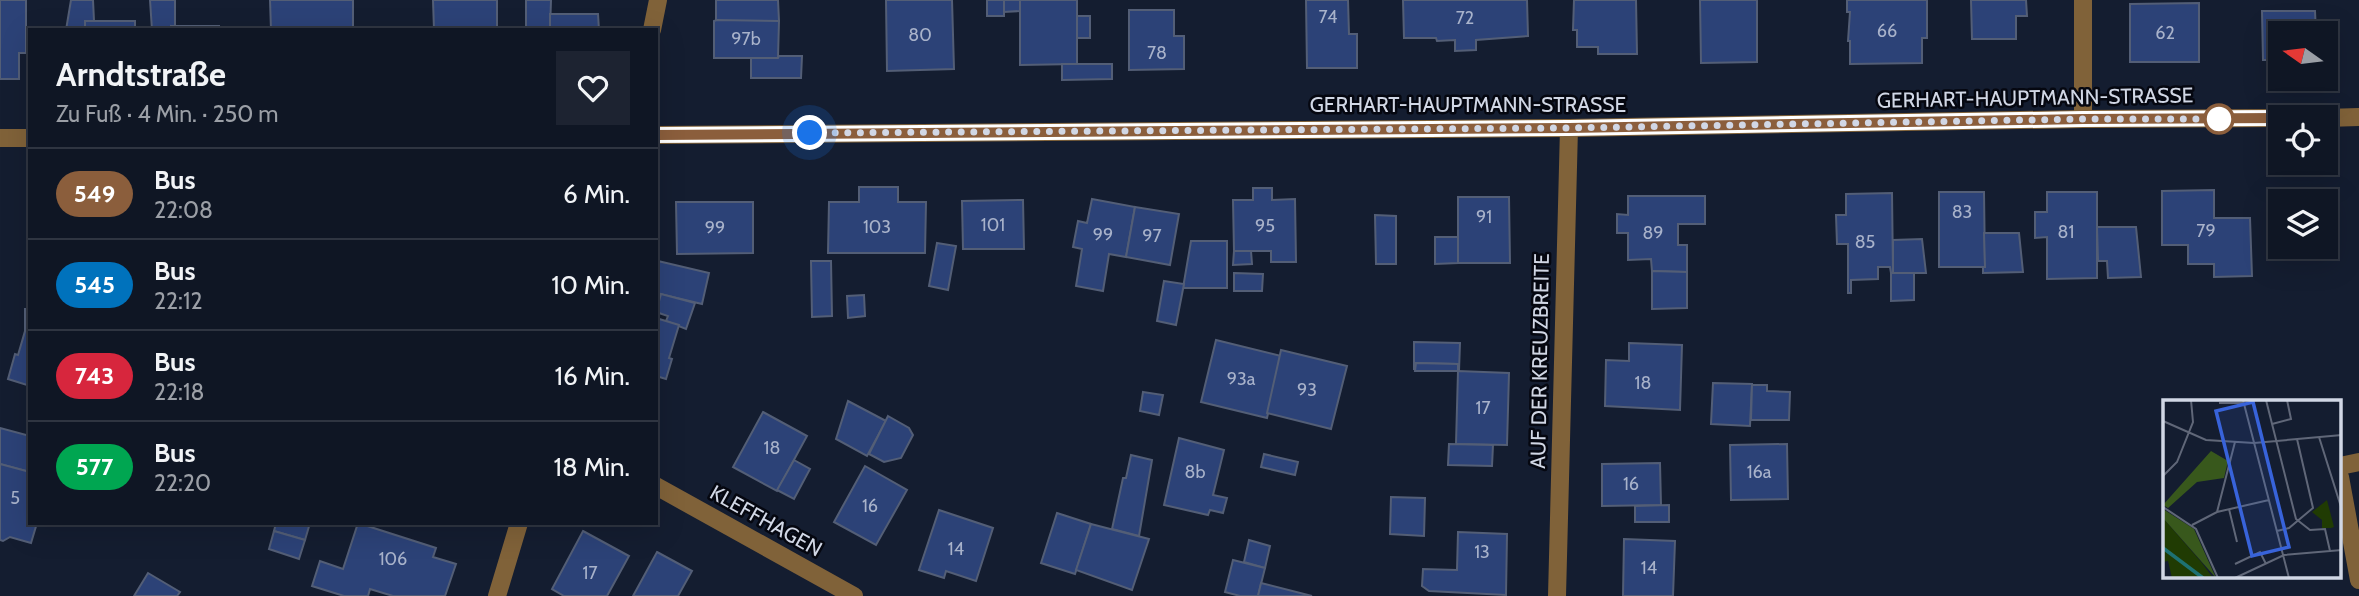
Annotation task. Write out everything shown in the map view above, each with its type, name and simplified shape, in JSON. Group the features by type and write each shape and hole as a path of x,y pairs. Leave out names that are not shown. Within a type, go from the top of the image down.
{"street":[{"path":"652,28 658,0"},
{"path":"2083,0 2083,119"},
{"path":"2338,118 2359,117"},
{"name":"GERHART-HAUPTMANN-STRASSE","path":"658,135 1569,128 2268,118"},
{"name":"AUF DER KREUZBREITE","path":"1557,596 1569,128"},
{"path":"0,138 28,138"},
{"name":"KLEFFHAGEN","path":"658,487 854,596"},
{"path":"2342,488 2359,580"},
{"path":"497,596 518,525"}],"building":[{"path":"0,0 26,0 26,53 19,53 19,79 0,79"},
{"path":"71,0 93,0 94,21 85,21 85,28 66,28"},
{"path":"150,0 175,0 175,27 152,28"},
{"path":"270,0 353,0 353,28 271,28"},
{"path":"433,0 497,0 497,28 434,28"},
{"path":"526,0 551,0 550,28 526,28"},
{"path":"716,0 778,0 779,21 716,22"},
{"path":"886,0 952,0 954,69 887,71"},
{"path":"987,0 1004,0 1004,16 987,16"},
{"path":"1004,0 1020,0 1020,11 1004,12"},
{"path":"1020,0 1077,0 1077,64 1020,65"},
{"path":"1306,0 1348,0 1349,34 1357,34 1357,68 1307,68"},
{"path":"1403,0 1527,0 1528,36 1476,40 1476,50 1455,51 1455,40 1404,38"},
{"path":"1574,0 1636,0 1637,54 1598,54 1598,47 1577,47 1577,30 1573,30"},
{"path":"1700,0 1757,0 1757,62 1701,63"},
{"path":"1847,0 1927,0 1927,38 1922,38 1922,63 1850,64 1850,12 1847,12"},
{"path":"1971,0 2026,0 2027,16 2016,16 2016,39 1972,39"},
{"path":"2199,3 2199,62 2130,62 2130,4"},
{"path":"1129,10 1174,10 1174,36 1184,36 1184,69 1129,70"},
{"path":"2262,11 2315,11 2315,21 2268,21 2268,60 2263,60"},
{"path":"550,14 598,14 599,28 550,28"},
{"path":"1077,16 1090,16 1090,38 1077,38"},
{"path":"85,21 135,21 135,28 85,28"},
{"path":"714,21 779,21 778,58 714,58"},
{"path":"171,26 219,26 219,28"},
{"path":"802,56 801,78 751,78 751,58"},
{"path":"1062,64 1112,64 1112,79 1062,80"},
{"path":"859,187 898,187 898,202 926,202 925,253 828,253 829,202 859,202"},
{"path":"1253,188 1272,188 1272,200 1295,199 1296,262 1271,262 1271,251 1234,251 1233,200 1253,200"},
{"path":"2214,190 2214,218 2250,218 2252,276 2214,277 2214,264 2188,264 2188,245 2162,245 2162,191"},
{"path":"1939,192 1984,192 1985,267 1939,267"},
{"path":"2047,192 2097,192 2097,278 2047,279 2047,237 2035,238 2035,212 2047,212"},
{"path":"1892,193 1893,273 1890,267 1878,267 1878,279 1851,280 1851,293 1848,293 1848,244 1837,244 1836,215 1846,215 1846,194"},
{"path":"1628,196 1705,196 1705,224 1678,224 1678,245 1687,245 1687,272 1652,271 1651,259 1628,260 1628,233 1617,233 1617,214 1628,215"},
{"path":"1458,197 1509,197 1510,263 1458,263"},
{"path":"1092,199 1135,207 1126,257 1109,254 1103,291 1076,286 1082,249 1073,247 1078,221 1087,223"},
{"path":"1023,200 1024,249 963,249 962,201"},
{"path":"676,202 753,202 753,253 677,254"},
{"path":"1135,207 1179,214 1170,265 1126,257"},
{"path":"1375,215 1396,216 1396,264 1376,264"},
{"path":"2097,227 2136,227 2141,277 2108,278 2107,261 2098,261"},
{"path":"1984,233 2019,233 2023,272 1983,273"},
{"path":"1435,237 1458,237 1458,263 1435,264"},
{"path":"1922,239 1926,273 1893,273 1893,240"},
{"path":"1191,241 1227,241 1227,288 1183,288"},
{"path":"937,243 956,246 948,290 929,286"},
{"path":"1234,251 1251,251 1252,264 1233,265"},
{"path":"658,261 709,273 702,304 658,293"},
{"path":"811,261 831,261 832,316 812,317"},
{"path":"1652,271 1687,272 1687,308 1652,309"},
{"path":"1234,273 1263,274 1262,291 1234,291"},
{"path":"1891,273 1914,273 1914,300 1891,301"},
{"path":"1164,281 1184,284 1176,325 1157,321"},
{"path":"661,294 695,303 686,329 666,321 668,316 658,313"},
{"path":"864,295 865,316 848,318 847,296"},
{"path":"25,309 28,309 28,385 8,379 25,331"},
{"path":"658,319 679,325 666,379 658,377"},
{"path":"1216,340 1281,356 1267,418 1201,402"},
{"path":"1414,342 1460,343 1459,371 1458,364 1416,363 1414,370"},
{"path":"1629,343 1682,345 1680,410 1605,406 1606,360 1629,361"},
{"path":"1281,350 1347,366 1331,429 1267,413"},
{"path":"1416,363 1458,364 1458,371 1415,371"},
{"path":"1458,371 1509,373 1507,445 1456,444"},
{"path":"1713,383 1752,384 1750,426 1711,424"},
{"path":"1752,385 1767,385 1767,391 1790,392 1789,420 1751,420"},
{"path":"1143,392 1163,395 1159,415 1140,411"},
{"path":"848,401 886,421 867,456 836,439"},
{"path":"763,412 807,436 777,491 733,467"},
{"path":"888,416 909,428 913,435 901,458 884,462 869,454"},
{"path":"0,428 28,435 28,471 0,464"},
{"path":"1179,438 1224,450 1213,495 1227,498 1223,513 1210,510 1208,515 1164,505"},
{"path":"1449,444 1493,445 1492,466 1448,465"},
{"path":"1787,444 1788,499 1731,500 1730,445"},
{"path":"1264,454 1298,462 1295,475 1261,467"},
{"path":"1131,455 1152,460 1139,536 1112,529"},
{"path":"794,460 810,469 794,499 777,490"},
{"path":"1660,463 1661,505 1602,506 1602,464"},
{"path":"0,464 28,471 28,525 36,525 31,543 10,537 0,540"},
{"path":"865,466 907,490 876,545 834,522"},
{"path":"1391,497 1425,498 1424,536 1390,534"},
{"path":"1669,505 1669,522 1635,522 1635,506"},
{"path":"939,510 993,528 976,581 946,571 944,578 919,570"},
{"path":"1057,513 1091,524 1075,574 1041,563"},
{"path":"1091,524 1149,539 1132,590 1076,570"},
{"path":"276,525 309,525 305,540 274,531"},
{"path":"357,525 436,548 433,557 456,564 445,596 393,596 370,589 368,596 344,596 312,586 320,561 343,569"},
{"path":"274,531 305,540 299,559 269,549"},
{"path":"583,531 629,556 607,596 564,596 552,589"},
{"path":"1458,532 1507,534 1506,595 1429,591 1422,586 1423,569 1457,570"},
{"path":"1624,539 1675,541 1673,596 1623,596"},
{"path":"1249,540 1270,546 1265,568 1244,562"},
{"path":"657,552 692,571 678,596 633,596"},
{"path":"1233,560 1265,568 1258,596 1240,596 1225,592"},
{"path":"148,573 180,592 177,596 134,596"},
{"path":"1261,583 1312,596 1258,596"}],"bus line":[{"name":"549","path":"658,135 1569,128 2268,118"}],"route":[{"path":"810,133 1569,128 2219,119"}]}
